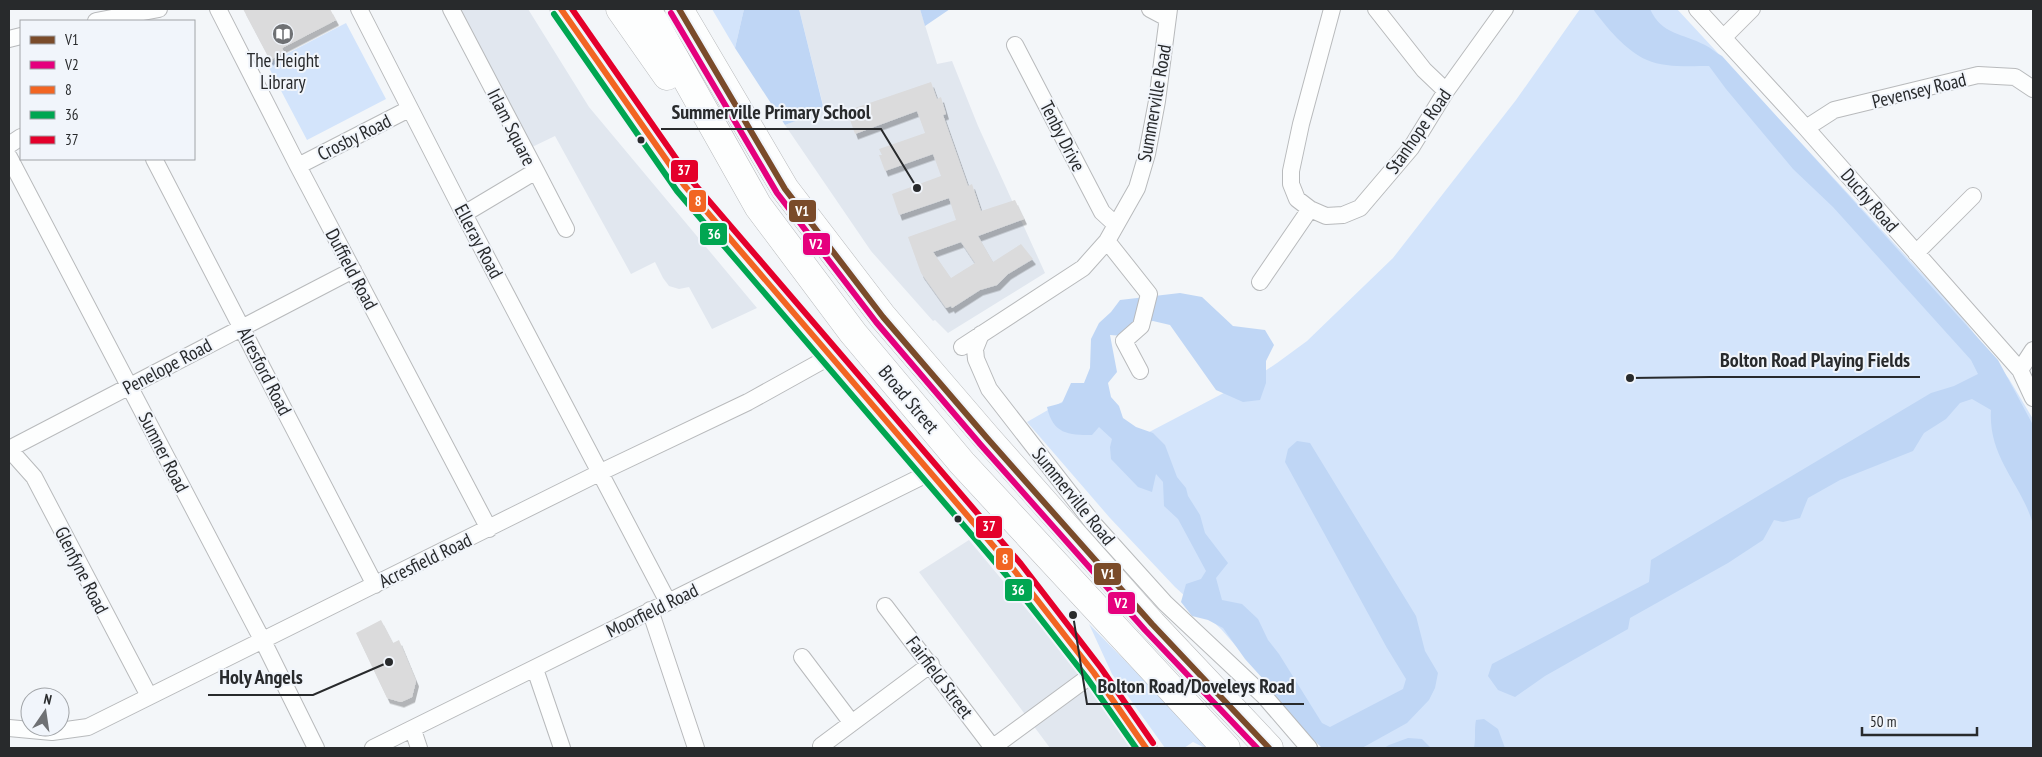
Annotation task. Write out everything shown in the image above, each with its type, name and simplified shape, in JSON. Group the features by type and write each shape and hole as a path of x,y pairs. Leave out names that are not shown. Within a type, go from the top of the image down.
{"highway":[{"path":"620,9 758,206"},
{"name":"Broad Street","path":"646,9 758,206 853,334 962,463 1226,748"},
{"name":"Broad Street","path":"679,9 785,189 883,317 987,438 1146,617 1270,748"}],"street":[{"path":"101,20 159,9"},
{"name":"Duffield Road","path":"218,9 298,166 489,529"},
{"name":"Elleray Road","path":"359,9 464,214 668,602"},
{"name":"Irlam Square","path":"451,9 536,171 464,214"},
{"path":"561,9 684,185 1014,570 1094,673 1146,748"},
{"path":"1150,9 1168,14"},
{"path":"1260,282 1310,209 1297,199 1291,184 1291,171 1301,124 1332,9"},
{"path":"1376,9 1424,70 1446,91"},
{"name":"Stanhope Road","path":"1310,209 1326,216 1342,215 1360,208 1411,148 1446,91 1505,9"},
{"name":"Duchy Road","path":"1697,9 1724,36 2020,370 2033,398"},
{"path":"1724,36 1752,9"},
{"name":"Summerville Road","path":"962,347 1083,268 1107,241 1137,188 1147,154 1157,101 1168,14"},
{"name":"Tenby Drive","path":"1015,45 1102,212 1115,224"},
{"name":"Pevensey Road","path":"1806,128 1834,110 1978,75 2014,77 2033,90"},
{"name":"Crosby Road","path":"298,166 410,109"},
{"path":"9,145 20,137"},
{"name":"Sumner Road","path":"9,157 262,639 316,748"},
{"name":"Alresford Road","path":"155,160 375,585"},
{"path":"536,171 566,229"},
{"path":"1916,253 1974,196"},
{"path":"1107,241 1149,294 1142,326 1124,341 1140,371"},
{"name":"Penelope Road","path":"9,449 353,270"},
{"name":"Summerville Road","path":"981,334 976,349 976,359 989,389 1087,516 1165,603 1265,696 1309,748"},
{"path":"2020,370 2033,350"},
{"name":"Acresfield Road","path":"9,728 52,732 88,726 601,472 748,402 831,356"},
{"name":"Glenfyne Road","path":"9,449 34,476 149,696"},
{"name":"Moorfield Road","path":"373,748 413,730 650,610 931,472"},
{"name":"Fairfield Street","path":"885,606 931,664 993,748"},
{"path":"650,610 696,748"},
{"path":"802,657 851,722"},
{"path":"821,746 931,664"},
{"path":"535,669 562,748"},
{"path":"993,748 1094,673"},
{"path":"413,730 419,748"}],"shaded area":[{"path":"452,9 528,9 589,107 757,308 712,329 689,287 679,289 669,286 655,262 631,274 555,136 530,148"},
{"path":"712,9 744,9 735,48"},
{"path":"744,9 799,9 824,110 785,125 735,48"},
{"path":"799,9 920,9 937,64 952,61 978,126 1045,273 948,333 935,320 933,321 871,251 785,125 824,109"},
{"path":"920,9 950,9 925,26"},
{"path":"1580,9 1677,9 1957,311 2009,379 2033,419 2033,748 1325,748 1221,629 1175,587 1110,518 1027,422 1088,387 1132,441 1262,373 1307,341 1393,258 1516,100"},
{"path":"1593,9 1650,9 1660,24 1667,29 1697,41 1722,56 1998,360 2033,425 2033,524 2028,509 2000,456 1991,427 1991,410 1972,399 1960,403 1946,419 1924,433 1913,451 1840,480 1808,498 1800,518 1783,522 1774,520 1763,540 1728,563 1630,618 1628,629 1545,676 1515,697 1498,690 1488,676 1492,664 1649,582 1651,560 1931,393 1954,386 1978,374 1971,360 1833,207 1793,169 1709,66 1669,65 1647,60 1624,45"},
{"path":"346,23 386,99 307,140 267,64"},
{"path":"1180,293 1202,297 1233,326 1265,330 1274,345 1266,361 1266,383 1260,400 1243,402 1216,390 1170,325 1153,321 1133,324 1124,336 1110,335 1117,372 1108,383 1111,397 1119,406 1123,418 1136,427 1153,433 1165,445 1177,477 1186,488 1188,496 1200,515 1205,533 1228,563 1216,578 1222,600 1242,604 1258,619 1268,640 1279,654 1322,723 1330,727 1403,689 1406,679 1285,462 1288,449 1297,441 1310,443 1416,616 1425,651 1438,673 1435,688 1429,700 1407,723 1362,748 1322,748 1277,705 1264,680 1245,659 1223,628 1208,620 1192,616 1181,602 1186,584 1201,579 1206,571 1178,519 1164,506 1163,482 1156,474 1152,492 1138,487 1111,459 1110,447 1112,439 1099,427 1092,435 1069,433 1058,428 1050,416 1047,407 1062,403 1071,383 1084,383 1090,368 1091,339 1099,323 1120,300"},
{"path":"969,540 1093,689 1133,748 1050,748 919,572"},
{"path":"1089,624 1211,748 1205,748 1193,742 1184,748 1165,748 1112,674"},
{"path":"1484,719 1498,729 1505,748 1474,748 1476,720"},
{"path":"1408,738 1422,739 1431,748 1384,748 1389,745"}],"building":[{"name":"The Height Library","path":"243,9 330,9 336,20 282,48 284,52 270,60"},
{"path":"931,82 937,99 941,97 946,114 943,115 968,186 972,184 981,211 1015,200 1024,219 978,236 993,262 1021,244 1033,259 1008,274 997,285 980,290 952,308 951,306 946,308 921,273 908,237 956,220 949,198 899,215 892,194 941,176 933,154 885,171 879,155 882,155 879,149 925,133 917,111 855,134 848,114 850,114 849,110","holes":["961,242 975,263 951,278 933,252"]},
{"path":"381,620 393,643 399,640 416,681 412,697 401,702 387,698 356,633"}],"transit line":[{"name":"8","path":"561,9 684,185 1014,570 1094,673 1146,748"},
{"name":"37","path":"572,9 691,180 1021,564 1101,668 1153,743"},
{"name":"V1","path":"679,9 785,189 883,317 987,438 1152,624 1269,748"},
{"name":"V2","path":"671,13 777,193 876,322 980,444 1145,630 1257,748"},
{"name":"36","path":"554,14 677,191 1007,576 1087,678 1136,748"}],"place":[{"name":"The Height Library","path":"283,34"},
{"name":"Summerville Primary School","path":"917,188"},
{"name":"Bolton Road Playing Fields","path":"1630,378"},
{"name":"Bolton Road/Doveleys Road","path":"1073,615"},
{"name":"Holy Angels","path":"389,662"}]}
